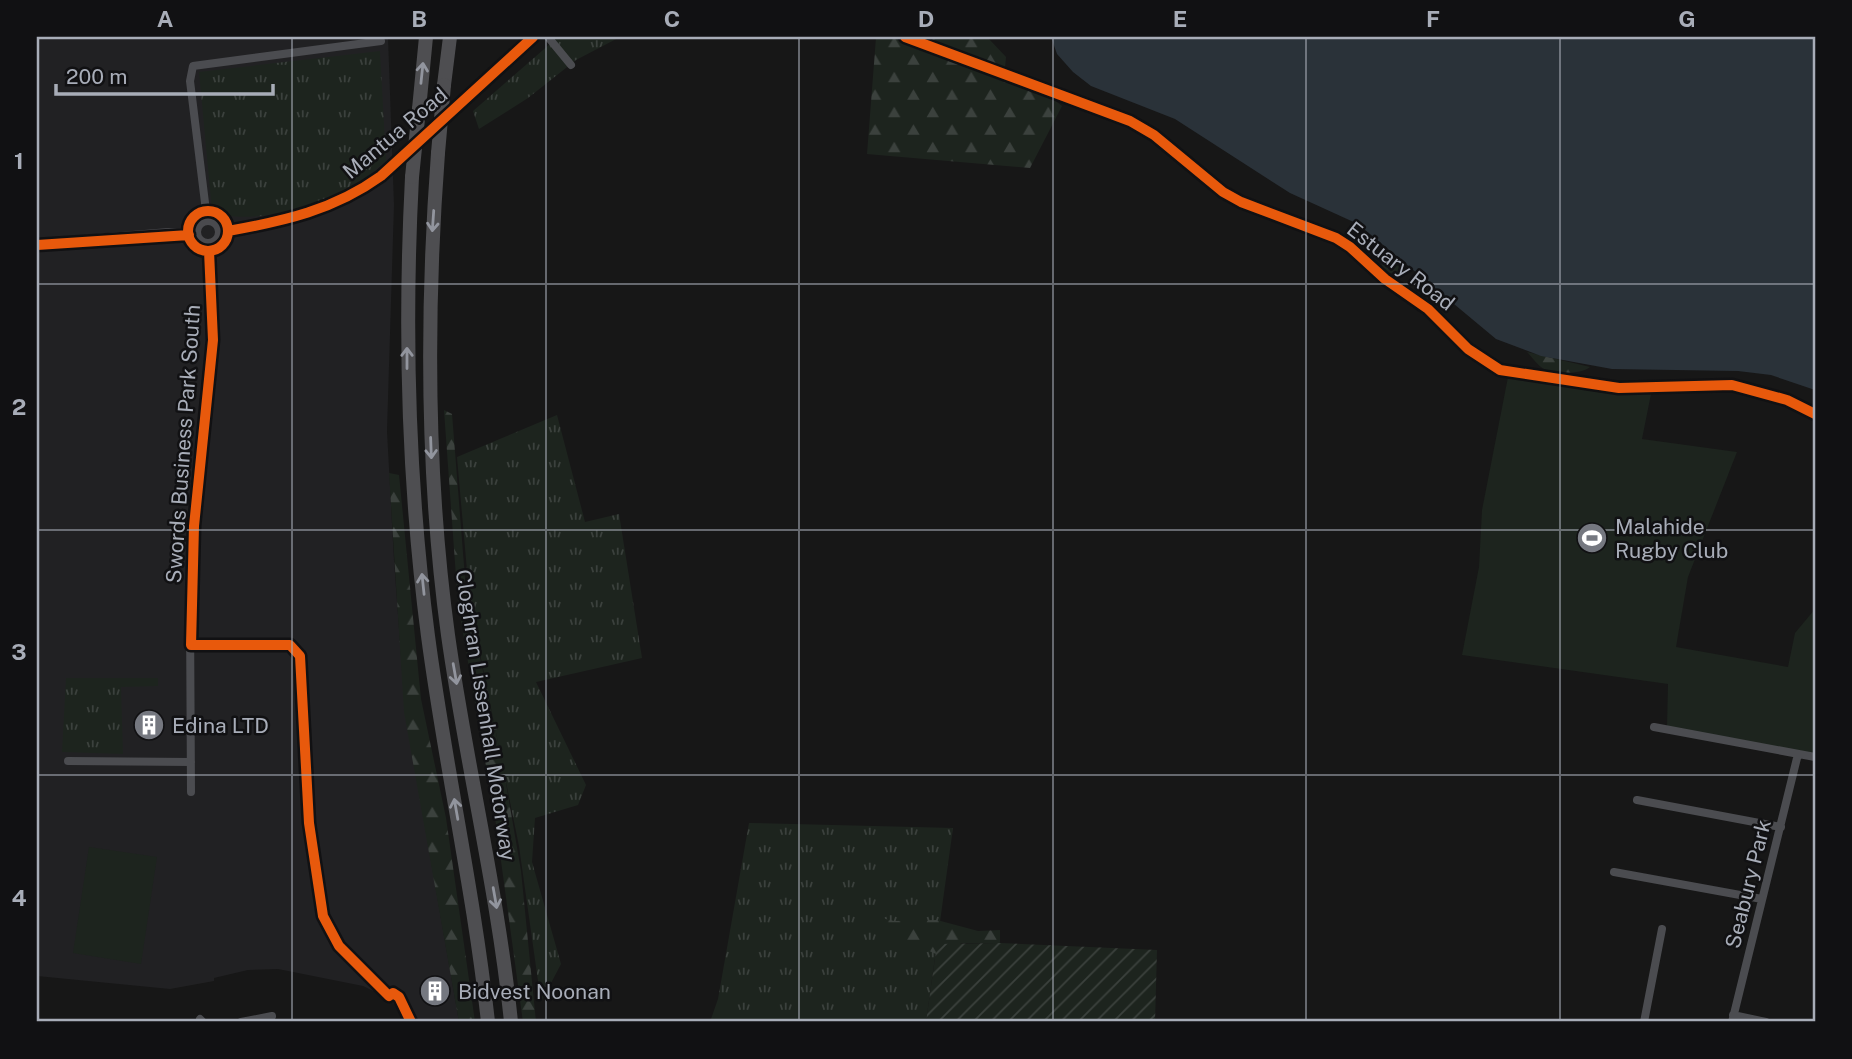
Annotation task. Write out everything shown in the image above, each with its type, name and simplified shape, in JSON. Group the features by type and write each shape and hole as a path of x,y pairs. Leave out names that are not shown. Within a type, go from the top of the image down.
{"highway":[{"name":"Cloghran Lissenhall Motorway","path":"426,37 412,177 407,365 412,492 428,635 480,950 488,1022"},
{"name":"Cloghran Lissenhall Motorway","path":"450,37 432,229 428,367 438,541 448,635 499,920 511,1022"}],"street":[{"name":"Mantua Road","path":"221,232 295,218 358,193 381,176 533,37"},
{"path":"548,37 571,65"},
{"name":"Estuary Road","path":"905,37 974,60 1142,128 1241,202 1336,238 1350,247 1385,279 1428,309 1468,349 1500,370 1619,388 1732,385 1787,400 1815,414"},
{"path":"207,219 190,81 193,65 381,41"},
{"path":"207,219 218,223 221,232 218,241 208,245 198,241 195,235 197,224 207,219"},
{"path":"37,245 169,234 195,235"},
{"name":"Swords Business Park South","path":"191,792 194,526 214,310 208,245"},
{"path":"191,645 290,645 300,656 309,823 323,916 339,946 389,996"},
{"path":"1654,727 1815,757"},
{"name":"Seabury Park","path":"1733,1019 1798,754"},
{"path":"68,761 191,762"},
{"path":"1637,800 1781,827"},
{"path":"1614,872 1762,900"},
{"path":"1644,1022 1662,929"},
{"path":"241,1022 272,1016"},
{"path":"1733,1019 1766,1022"}],"shaded area":[{"path":"37,37 388,37 394,205 387,431 394,560 405,712 459,1022 412,1022 388,998 363,986 278,969 248,970 214,978 214,981 170,989 37,976"},
{"path":"1051,37 1815,37 1815,390 1771,375 1738,371 1612,369 1541,356 1496,339 1358,224 1290,193 1175,119 1091,86 1073,72 1057,54"}],"green space":[{"path":"558,37 620,37 576,60 528,98 479,129 473,111"},
{"path":"873,37 989,39 1006,57 1004,78 1049,96 1062,106 1030,168 867,154 876,38"},
{"path":"380,51 386,161 344,193 309,206 275,214 240,217 212,211 199,72"},
{"path":"1374,248 1405,272 1400,275 1385,272"},
{"path":"1527,352 1590,367 1574,372 1549,371"},
{"name":"Malahide Rugby Club","path":"1508,377 1598,392 1651,394 1642,439 1737,452 1688,577 1676,647 1788,667 1795,633 1815,609 1815,755 1667,727 1668,684 1462,655 1479,567 1482,510"},
{"path":"444,410 452,414 466,591 503,766 521,871 536,1022 523,1022 496,824 458,604"},
{"path":"557,415 585,522 619,514 642,658 536,682 586,785 578,805 535,818 532,862 561,964 541,1002 519,846 470,604 457,457"},
{"path":"389,473 399,475 421,699 446,818 475,1022 459,1022 404,712"},
{"path":"66,678 158,678 158,686 121,687 123,754 62,752"},
{"path":"749,823 953,828 926,1022 710,1022 718,999"},
{"path":"89,847 157,857 141,964 73,953"},
{"path":"873,916 894,921 937,920 978,931 1000,930 1000,943 962,943 936,954 869,924"},
{"path":"1000,943 1157,950 1155,1022 926,1022 937,944"}],"cycle path":[{"path":"228,231 269,223 327,206 363,188 381,176 533,37"},
{"path":"905,37 1130,121 1154,135 1223,192 1241,202 1336,238 1350,247 1385,279 1428,309 1468,349 1500,370 1619,388 1732,385 1787,400 1815,414"},
{"path":"208,211 222,217 228,231 222,245 208,251 194,245 188,231 194,217 208,211"},
{"path":"37,245 189,235"},
{"path":"209,251 213,340 194,526 191,645 290,645 300,656 309,823 323,916 339,946 389,996 393,993 399,997 411,1022"}],"place":[{"name":"Malahide Rugby Club","path":"1592,538"},
{"name":"Edina LTD","path":"149,725"},
{"name":"Bidvest Noonan","path":"435,991"}]}
